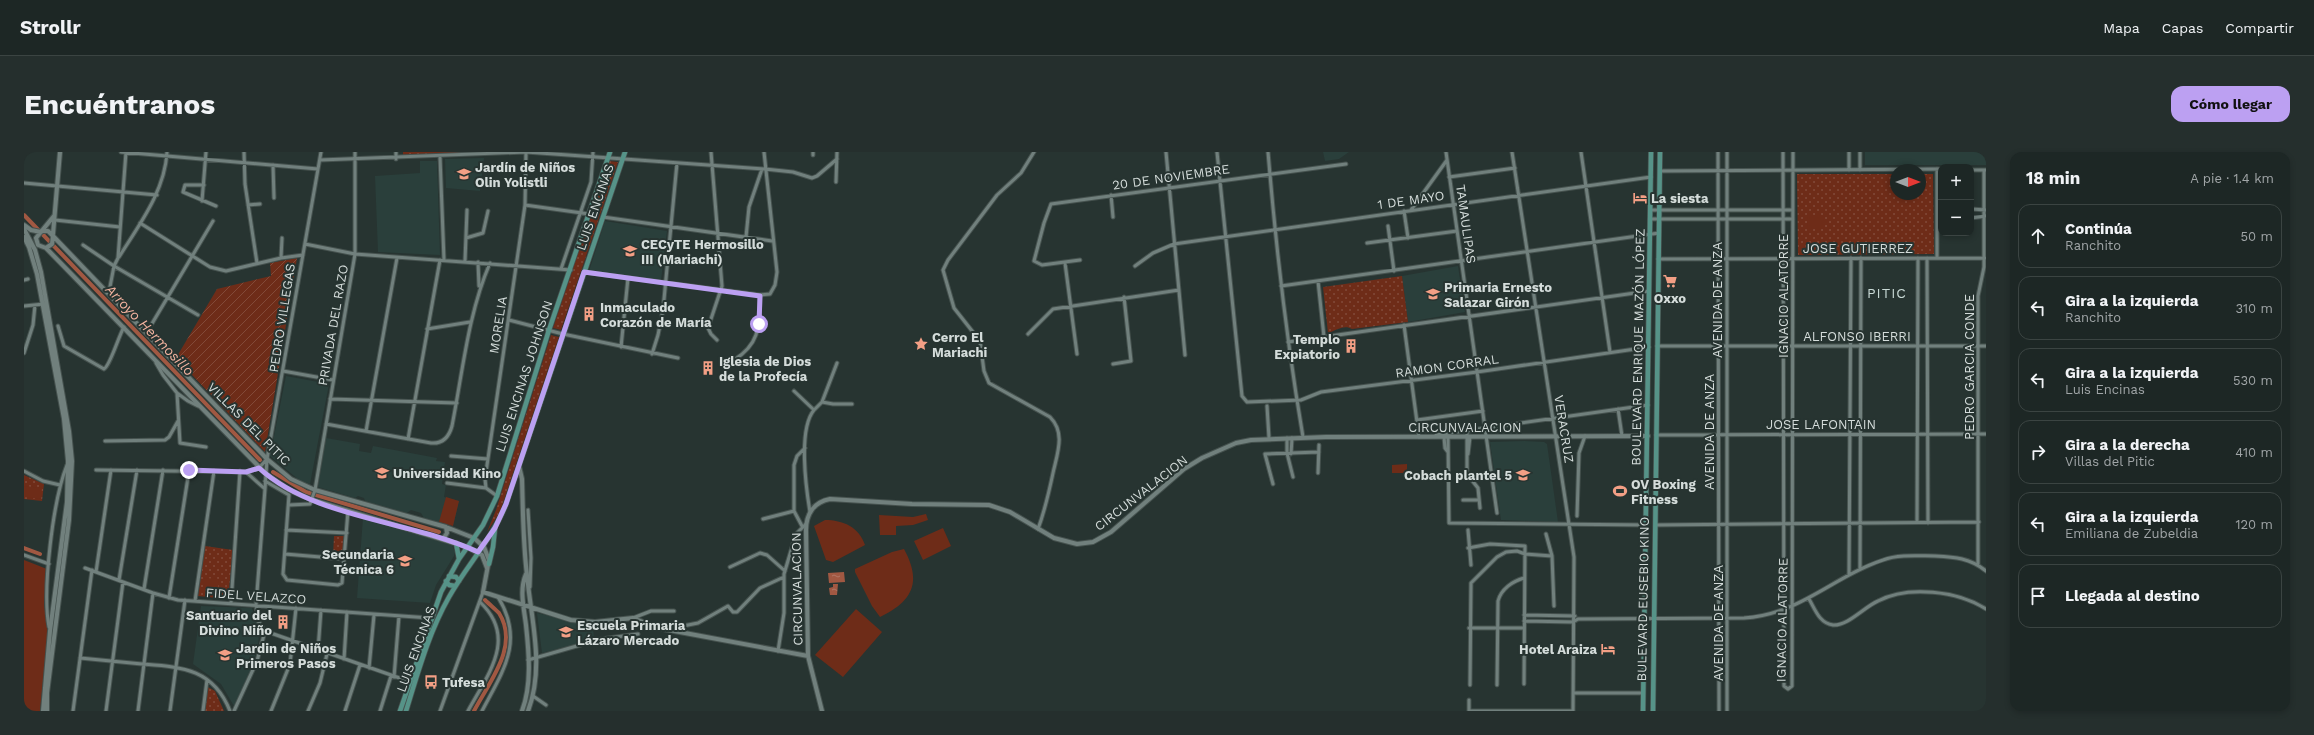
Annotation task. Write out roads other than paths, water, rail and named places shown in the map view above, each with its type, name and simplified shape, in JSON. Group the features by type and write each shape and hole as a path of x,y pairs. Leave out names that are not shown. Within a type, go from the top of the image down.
{"main road":[{"name":"LUIS ENCINAS","path":"406,711 437,620 455,586 495,528 503,512 625,152"},
{"name":"BOULEVARD ENRIQUE MAZÓN LÓPEZ","path":"1643,711 1649,405 1651,152"},
{"name":"BULEVARD EUSEBIO KINO","path":"1653,711 1660,152"},
{"name":"LUIS ENCINAS JOHNSON","path":"400,711 430,618 446,582 459,559 485,521 497,496 549,330 571,270 609,155"},
{"path":"489,564 495,528"},
{"path":"456,543 459,559"},
{"path":"449,576 454,576 459,581"},
{"path":"446,582 449,585 455,586"}],"street":[{"path":"37,257 53,235 60,152"},
{"path":"122,152 318,169"},
{"path":"118,258 126,152"},
{"path":"109,292 114,266 156,195 167,157 167,152"},
{"path":"202,201 206,152"},
{"path":"244,152 243,163 257,264"},
{"name":"PEDRO VILLEGAS","path":"265,631 258,620 256,605 267,459 321,152"},
{"name":"PRIVADA DEL RAZO","path":"313,500 355,254 355,152"},
{"path":"396,152 396,159"},
{"path":"320,160 396,159 526,152 594,154 609,155 622,159 793,172 812,178 817,176 837,159"},
{"name":"MORELIA","path":"486,488 485,479 525,205 526,152"},
{"path":"711,152 722,290 708,328 717,340"},
{"path":"584,272 760,296 770,294 776,281 763,169 764,152"},
{"path":"836,182 837,152"},
{"path":"1034,152 1021,173 997,195 948,260 943,270 954,308 980,341 984,371 989,383 1050,417 1056,425 1059,437 1059,453 1050,492 1038,529"},
{"path":"1166,152 1185,355"},
{"path":"1218,152 1226,237"},
{"path":"1268,152 1281,286 1295,398 1303,437"},
{"name":"TAMAULIPAS","path":"1446,152 1497,513"},
{"name":"VERACRUZ","path":"1512,152 1554,436 1574,557 1573,711"},
{"path":"1581,152 1610,352"},
{"name":"AVENIDA DE ANZA","path":"1718,152 1719,711"},
{"name":"AVENIDA DE ANZA","path":"1727,152 1727,711"},
{"name":"IGNACIO ALATORRE","path":"1783,152 1784,686 1788,689 1792,686 1794,607 1792,258 1793,152"},
{"path":"1849,152 1849,170"},
{"path":"1860,152 1860,170"},
{"path":"561,269 590,182 594,154"},
{"path":"408,439 427,329 442,260 440,157"},
{"path":"1411,210 1447,160"},
{"path":"652,354 661,323 677,163"},
{"name":"20 DE NOVIEMBRE","path":"1065,262 1037,264 1034,261 1034,254 1051,204 1346,164"},
{"path":"273,165 274,198"},
{"path":"1449,177 1515,168"},
{"path":"746,237 749,207 763,169"},
{"path":"1660,171 1938,169"},
{"path":"1974,170 1985,170"},
{"name":"PEDRO GARCIA CONDE","path":"1978,564 1978,296 1985,258 1985,170"},
{"name":"1 DE MAYO","path":"1135,266 1153,253 1174,244 1651,177"},
{"path":"590,182 599,185"},
{"path":"24,183 156,195"},
{"path":"204,185 185,185 183,190 184,193 216,206"},
{"path":"1111,195 1113,217"},
{"path":"248,205 260,204"},
{"path":"525,205 589,214"},
{"path":"1974,209 1985,210"},
{"path":"465,261 467,210"},
{"path":"1650,210 1793,210"},
{"path":"466,238 483,233 488,211"},
{"path":"1404,211 1408,238"},
{"path":"603,217 772,241"},
{"path":"1974,218 1985,217"},
{"path":"54,218 120,227"},
{"path":"30,244 54,218"},
{"path":"1650,220 1793,219"},
{"path":"147,332 193,257 213,221"},
{"path":"140,224 210,267 226,271 302,254"},
{"path":"24,225 40,232 48,231 53,235"},
{"path":"1388,226 1394,271"},
{"path":"24,229 37,257 64,419 68,461 67,502 50,631 43,711"},
{"path":"1368,243 1457,231"},
{"path":"40,232 37,242 46,246"},
{"path":"1281,286 1462,262 1527,251 1659,233"},
{"name":"VILLAS DEL PITIC","path":"53,235 267,459 291,479 315,490 446,527 474,538 483,545"},
{"path":"1937,258 1938,236"},
{"path":"24,237 30,244 44,304 69,431 72,478 46,711"},
{"name":"RAMON CORRAL","path":"1226,237 1242,396 1247,402 1295,398 1300,400 1321,392 1477,372 1649,347"},
{"path":"281,258 282,238"},
{"path":"30,244 46,246"},
{"path":"305,244 355,254 397,258 517,264 571,270"},
{"path":"83,245 114,266 168,296 198,315"},
{"name":"VILLAS DEL PITIC","path":"46,246 198,406 266,474 290,490 313,500 456,543 478,552"},
{"path":"366,431 397,258"},
{"path":"1849,575 1851,258"},
{"path":"1860,570 1862,434 1861,258"},
{"path":"1918,258 1918,523"},
{"path":"1927,258 1928,522"},
{"name":"JOSE GUTIERREZ","path":"1658,259 1985,258"},
{"path":"1077,354 1065,262 1080,260"},
{"path":"478,262 479,288"},
{"path":"326,424 436,443 446,439 451,431 470,322 479,288 490,263"},
{"path":"621,347 628,278"},
{"path":"1318,281 1324,337"},
{"path":"1028,334 1052,309 1124,297 1179,290"},
{"path":"1288,342 1650,291"},
{"path":"734,360 748,350 757,334 760,296"},
{"path":"1112,364 1131,361 1124,297"},
{"path":"24,306 44,304"},
{"path":"24,353 33,326 36,305"},
{"path":"509,320 563,334 652,354 678,358"},
{"path":"427,329 470,322"},
{"path":"1404,325 1411,381 1421,437 1649,405"},
{"path":"58,326 64,346 104,369 108,366 117,339 124,327"},
{"name":"ALFONSO IBERRI","path":"1657,346 1986,346"},
{"path":"156,361 163,375 177,392 188,401 198,406"},
{"path":"810,512 805,448 806,426 814,410 822,402 837,363"},
{"path":"283,372 333,380"},
{"path":"794,391 814,410"},
{"path":"177,392 180,444 206,447"},
{"path":"330,399 456,403"},
{"path":"822,402 833,404 852,404"},
{"path":"1267,406 1269,438"},
{"path":"1618,409 1622,436"},
{"path":"1417,420 1483,411"},
{"path":"105,441 165,440 169,437 178,421"},
{"path":"1467,430 1469,437 1467,474 1478,488 1480,508"},
{"name":"JOSE LAFONTAIN","path":"1656,435 1986,434"},
{"path":"1577,516 1579,453 1585,436"},
{"name":"CIRCUNVALACION","path":"822,711 808,656 804,525 810,512 817,504 830,499 912,504 989,505 1010,512 1038,529 1064,542 1077,544 1094,542 1112,532 1184,469 1202,458 1236,443 1269,438 1303,437 1648,436"},
{"path":"1446,437 1445,448 1448,452 1450,471 1449,523 1646,525"},
{"path":"1287,438 1287,453 1290,458 1293,477"},
{"path":"1290,458 1292,453 1292,438"},
{"path":"1318,473 1319,445"},
{"path":"778,651 784,613 785,571 794,538 804,525 794,511 794,460 805,448"},
{"path":"1273,484 1265,458 1267,453 1318,452"},
{"path":"451,456 488,459"},
{"path":"96,470 189,470 246,472 259,468 267,459"},
{"path":"50,631 46,606 49,564 60,485 68,461"},
{"path":"519,466 522,479 526,573 537,658 533,696 528,711"},
{"path":"74,711 80,658 111,470"},
{"path":"106,711 121,581 137,470"},
{"path":"144,589 163,470"},
{"path":"169,598 189,470"},
{"path":"195,601 214,471"},
{"path":"24,472 43,481 60,485"},
{"path":"231,603 240,472"},
{"path":"246,472 265,489"},
{"path":"265,481 288,494 289,505 286,530 284,578 289,581 341,584 348,511"},
{"path":"447,483 486,488 497,496"},
{"path":"1719,498 1728,498"},
{"path":"289,505 308,505 313,500"},
{"path":"1463,500 1479,500"},
{"path":"528,510 531,569 528,591"},
{"path":"764,520 794,511"},
{"path":"1656,525 1979,522"},
{"path":"443,539 448,533 446,527"},
{"path":"286,530 346,534"},
{"path":"1468,530 1468,548 1471,565"},
{"path":"1546,534 1552,556 1554,606"},
{"path":"1468,548 1487,544 1522,544 1525,546 1524,684"},
{"path":"440,711 484,592 489,564 483,545"},
{"path":"1470,685 1470,586 1473,581 1501,554 1514,550 1525,554 1552,556"},
{"path":"478,552 484,557 487,570"},
{"path":"730,567 760,553 767,555 785,571"},
{"path":"285,554 344,559"},
{"path":"24,555 49,564"},
{"path":"1524,621 1573,622 1578,619 1755,618 1794,607 1849,575 1889,558 1913,556 1963,558 1978,564 1986,571"},
{"name":"FIDEL VELAZCO","path":"86,568 169,598 430,618"},
{"path":"522,711 527,693 528,660 522,584 526,573"},
{"path":"665,629 698,623 728,606 733,612 737,612 760,588 784,577"},
{"path":"1497,685 1497,628 1499,597 1514,581 1524,578"},
{"path":"484,592 523,605 584,622 633,618 651,611 674,611"},
{"path":"138,711 153,593"},
{"path":"1809,599 1820,618 1826,623 1834,625 1842,623 1877,601 1897,595 1954,594 1986,609"},
{"path":"482,711 508,661 511,646 508,618 498,597"},
{"path":"170,711 185,600"},
{"path":"468,711 494,661 499,643 496,621 480,602"},
{"path":"271,711 290,664 294,642 296,608"},
{"path":"318,650 322,610"},
{"path":"344,659 347,612"},
{"path":"369,668 374,614"},
{"path":"1524,615 1573,615 1578,619"},
{"path":"1540,615 1540,621"},
{"path":"380,711 392,676 399,616"},
{"path":"633,618 665,629 808,656"},
{"path":"1469,628 1524,628"},
{"path":"234,711 257,661 265,631 414,684"},
{"path":"528,660 601,639 638,634"},
{"path":"308,711 320,683 327,654"},
{"path":"80,658 176,667 192,670 207,680 222,695 230,711"},
{"path":"345,711 360,665"},
{"path":"203,711 207,680"},
{"path":"1573,693 1643,693"},
{"path":"1719,695 1728,695"},
{"path":"533,696 546,705"},
{"path":"1469,700 1469,711 1573,711"}],"water":[{"path":"844,572 845,582 829,583 828,573"},
{"path":"833,584 838,584 837,595 830,595 829,588 833,587"}],"waterway":[{"name":"Arroyo Hermosillo","path":"24,215 260,460"},
{"name":"Arroyo Hermosillo","path":"273,472 306,492 439,532"},
{"path":"24,548 40,554"},
{"name":"Arroyo Hermosillo","path":"474,711 500,664 506,638 505,625 499,613 485,600"}],"place":[{"name":"Jardín de Niños Olin Yolistli","path":"464,174"},
{"name":"La siesta","path":"1640,198"},
{"name":"CECyTE Hermosillo III (Mariachi)","path":"630,251"},
{"name":"Oxxo","path":"1670,281"},
{"name":"Primaria Ernesto Salazar Girón","path":"1433,294"},
{"name":"Inmaculado Corazón de María","path":"589,314"},
{"name":"Cerro El Mariachi","path":"921,344"},
{"name":"Templo Expiatorio","path":"1351,346"},
{"name":"Iglesia de Dios de la Profecía","path":"708,368"},
{"name":"Universidad Kino","path":"382,473"},
{"name":"Cobach plantel 5","path":"1523,475"},
{"name":"OV Boxing Fitness","path":"1620,491"},
{"name":"Secundaria Técnica 6","path":"405,561"},
{"name":"Santuario del Divino Niño","path":"283,622"},
{"name":"Escuela Primaria Lázaro Mercado","path":"566,632"},
{"name":"Hotel Araiza","path":"1608,649"},
{"name":"Jardin de Niños Primeros Pasos","path":"225,655"},
{"name":"Tufesa","path":"431,682"}],"district":[{"name":"PITIC","path":"1887,293"}]}
